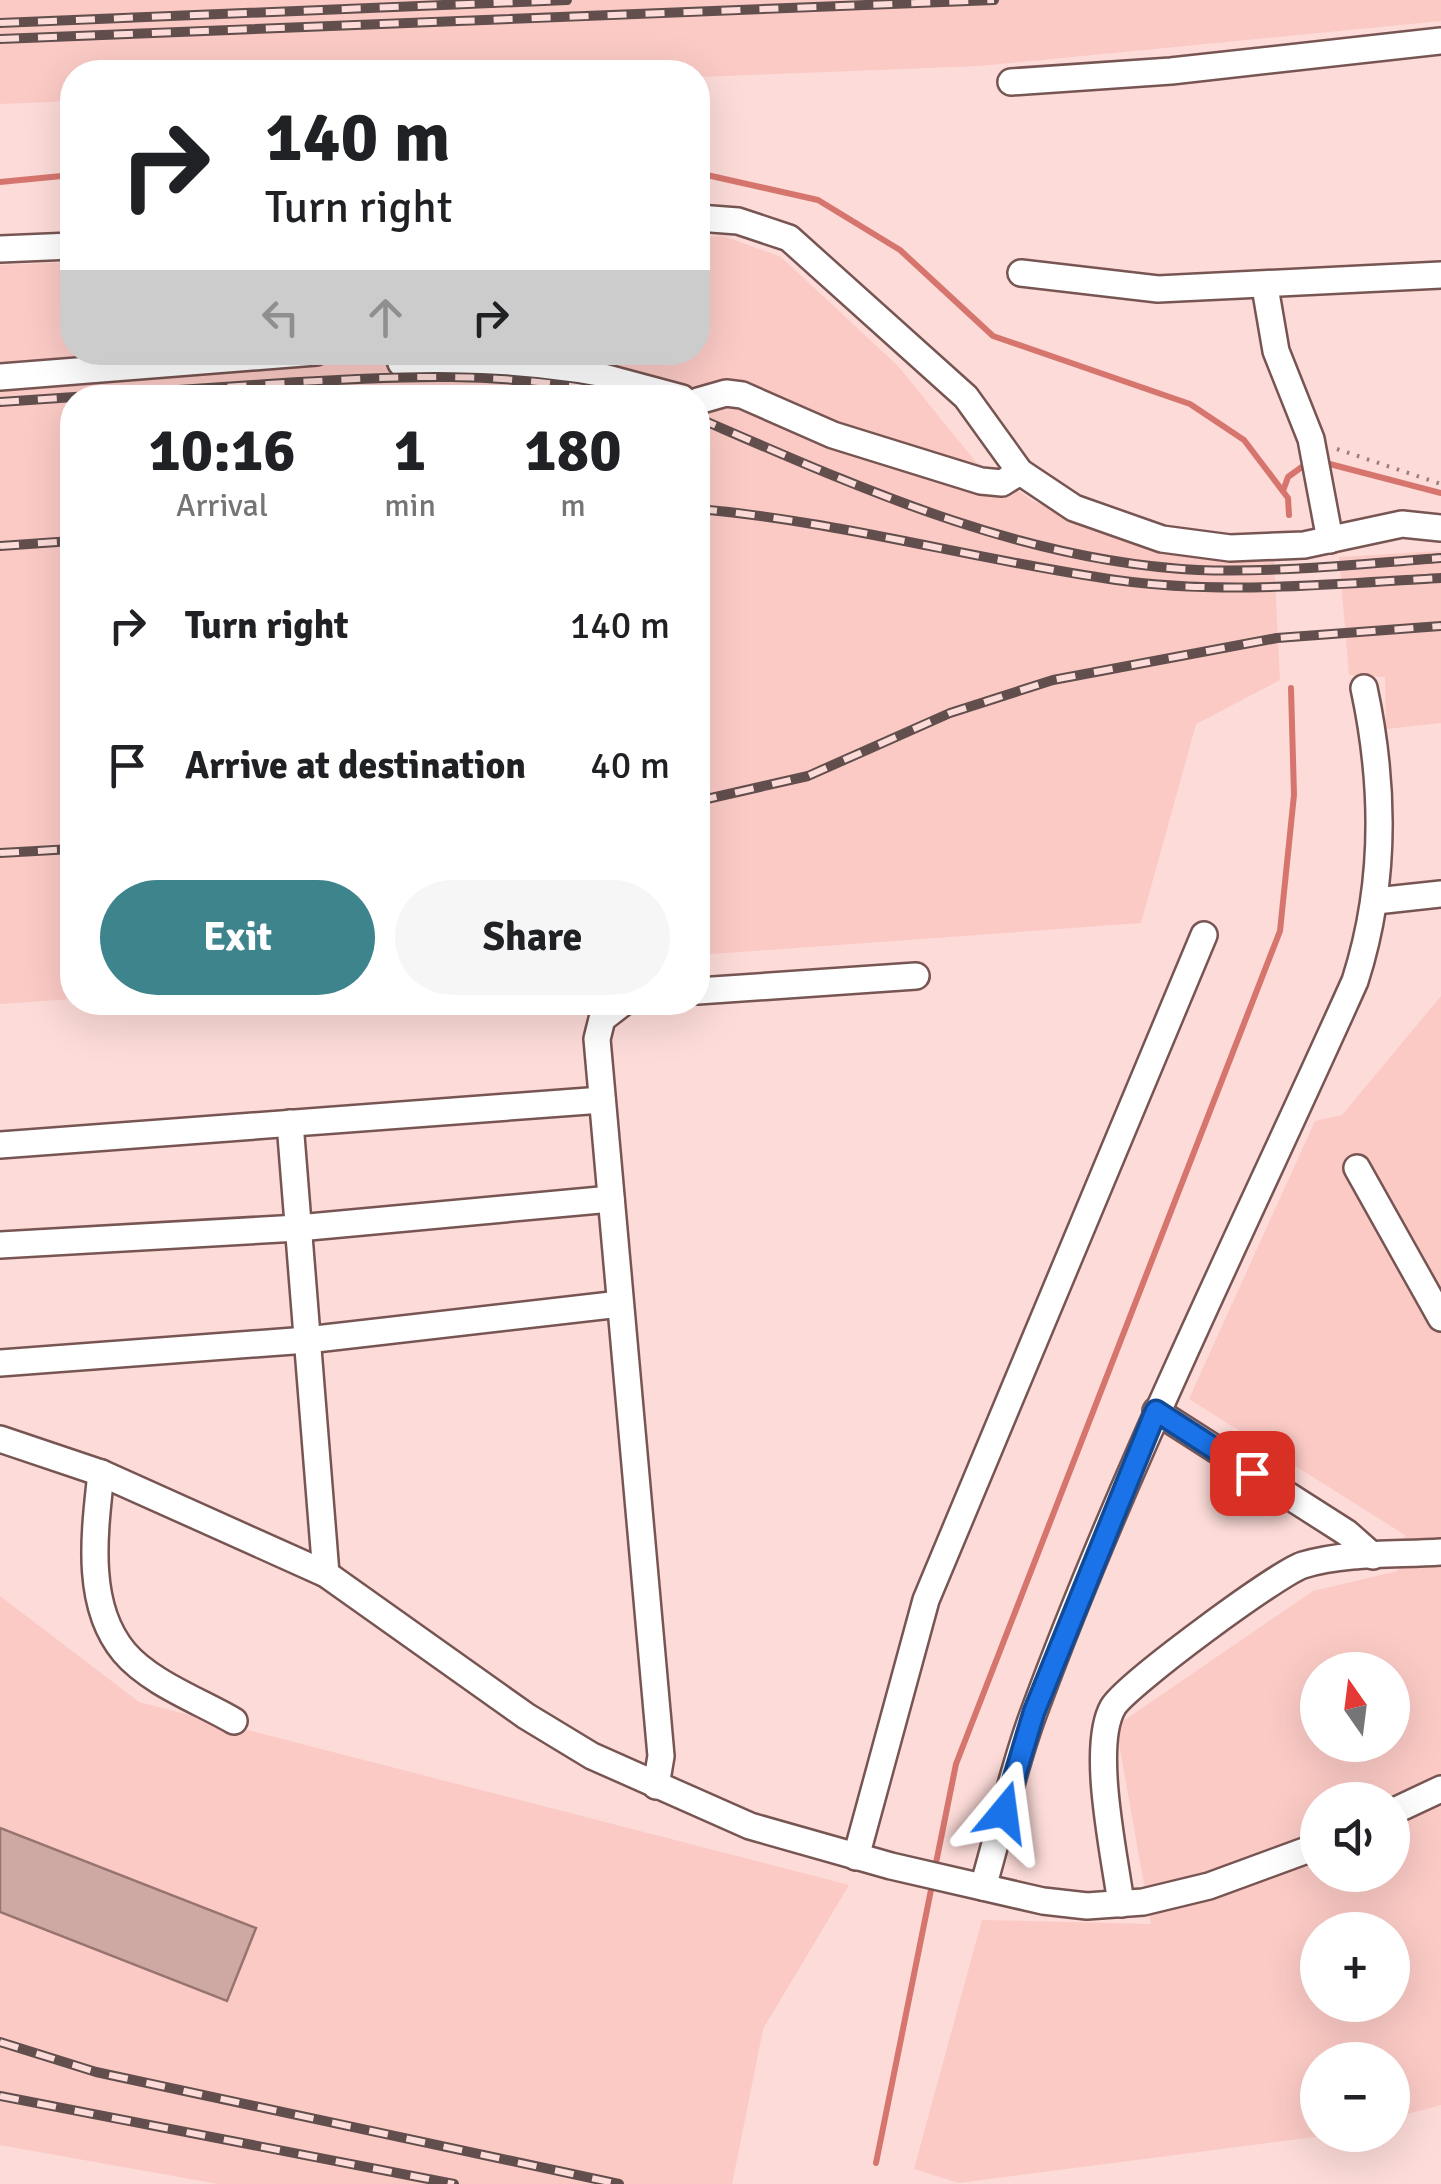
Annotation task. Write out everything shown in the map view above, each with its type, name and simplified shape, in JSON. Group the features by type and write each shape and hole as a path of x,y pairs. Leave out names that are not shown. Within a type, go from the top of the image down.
{"street":[{"path":"1011,82 1171,72 1441,41"},
{"path":"710,220 767,228 798,246 956,387 1020,472 1060,502 1118,526 1196,546 1264,548 1317,542 1402,524 1441,528"},
{"path":"0,249 60,246"},
{"path":"1021,273 1137,288 1265,287 1441,275"},
{"path":"1265,287 1276,351 1314,454 1317,542"},
{"path":"0,378 158,365"},
{"path":"407,365 541,366 634,385"},
{"path":"710,398 742,396 833,435 981,481 1002,483 1020,472"},
{"path":"974,1885 1034,1712 1156,1411 1355,981 1376,900 1380,855 1374,734 1364,688"},
{"path":"1376,900 1441,894"},
{"path":"856,1857 926,1600 1204,935"},
{"path":"710,990 916,976"},
{"path":"607,1015 602,1019 597,1039 661,1756 656,1786"},
{"path":"0,1145 602,1100"},
{"path":"290,1123 326,1574"},
{"path":"1357,1168 1441,1318"},
{"path":"0,1245 298,1228 611,1199"},
{"path":"0,1363 307,1340 620,1304"},
{"path":"1156,1411 1346,1533 1373,1556"},
{"path":"0,1439 100,1474 326,1574 526,1716 592,1756 750,1826 891,1866 1043,1901 1087,1906 1121,1904 1208,1886 1300,1853"},
{"path":"100,1474 95,1570 117,1640 150,1673 234,1720"},
{"path":"1121,1904 1102,1757 1113,1706 1147,1676 1290,1570 1373,1556 1441,1552"},
{"path":"1410,1804 1441,1790"}],"path":[{"path":"1314,454 1441,484"}],"shaded area":[{"path":"0,0 1441,0 1441,21 979,66 710,77 710,60 60,60 60,102 0,104"},
{"path":"723,236 781,257 898,366 975,461 1033,501 1096,527 1274,558 1280,680 1196,724 1141,923 710,954 710,385 60,385 60,1000 0,1004 0,265 60,262 60,365 710,365 710,237"},
{"path":"1441,551 1441,723 1386,729 1385,677 1349,675 1339,557"},
{"path":"1441,996 1441,2105 1410,2113 1410,2042 1300,2042 1300,2139 959,2183 914,2169 982,1920 1151,1924 1116,1726 1313,1591 1398,1571 1405,1535 1189,1399 1315,1121 1342,1115"},
{"path":"0,1596 139,1702 849,1885 763,2029 732,2184 218,2184 0,2145"}],"building":[{"path":"0,1828 256,1928 227,2001 0,1912"}],"waterway":[{"path":"0,182 60,176"},
{"path":"710,176 818,200 900,250 993,336 1190,404 1244,440 1288,498 1289,515"},
{"path":"1283,491 1288,477 1310,461"},
{"path":"1322,462 1441,493"},
{"path":"935,1868 956,1764 1280,931 1294,795 1291,688"},
{"path":"876,2163 933,1880"}],"railway":[{"path":"0,23 567,0"},
{"path":"0,39 994,0"},
{"path":"254,385 406,377 562,385"},
{"path":"0,402 60,398"},
{"path":"710,423 941,516 1067,552 1132,564 1228,571 1441,558"},
{"path":"710,510 803,522 1063,572 1156,584 1278,587 1441,578"},
{"path":"0,546 60,542"},
{"path":"710,798 808,776 950,713 1053,680 1277,638 1441,626"},
{"path":"0,853 60,850"},
{"path":"0,2042 96,2072 619,2184"},
{"path":"0,2096 454,2184"}],"route":[{"path":"1004,1812 1034,1712 1156,1411 1252,1473"}]}
